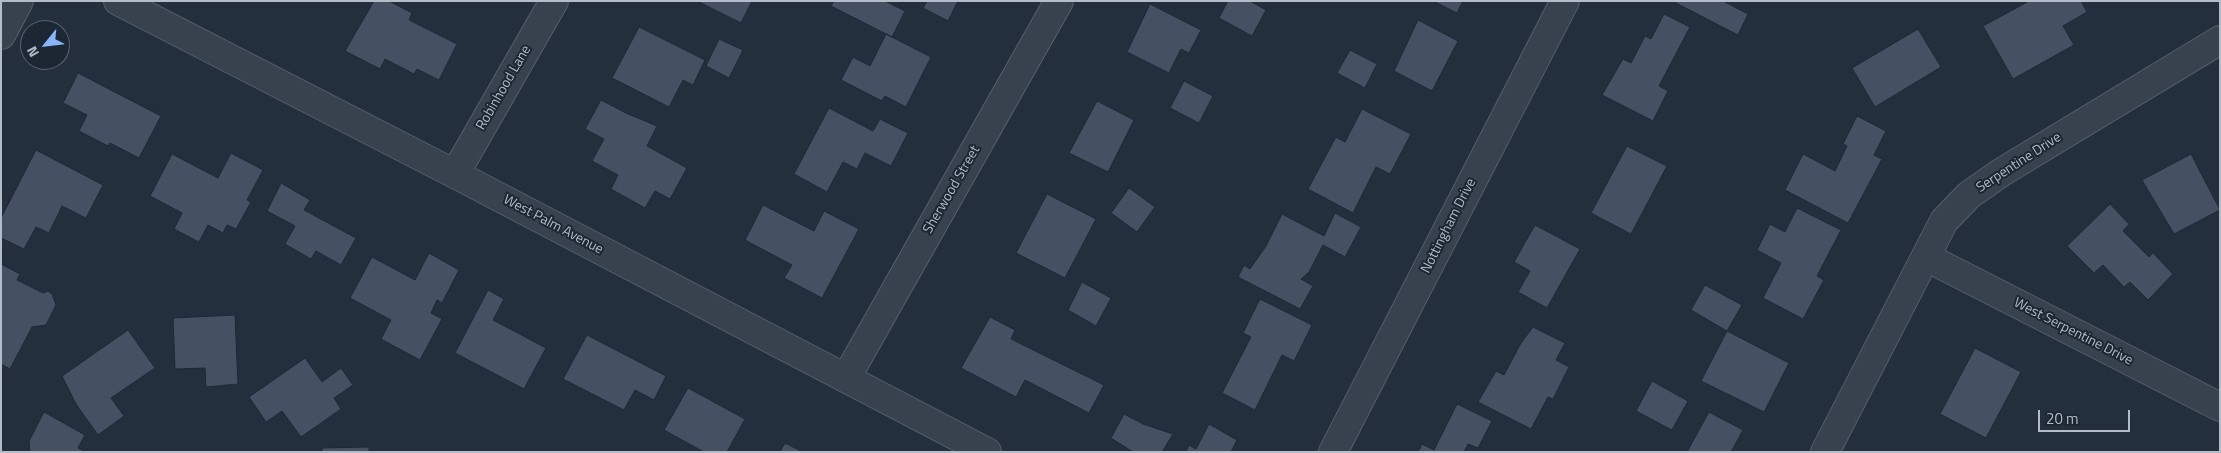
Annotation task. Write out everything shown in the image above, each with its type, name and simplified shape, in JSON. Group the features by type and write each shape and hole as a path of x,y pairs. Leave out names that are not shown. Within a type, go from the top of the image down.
{"street":[{"path":"1,35 19,1"},
{"name":"West Palm Avenue","path":"118,1 455,174 987,452"},
{"name":"Robinhood Lane","path":"455,174 554,1"},
{"name":"Sherwood Street","path":"846,378 1059,1"},
{"name":"Nottingham Drive","path":"1333,452 1565,1"},
{"name":"Serpentine Drive","path":"1825,452 1944,221 1969,195 2002,172 2220,40"},
{"name":"West Serpentine Drive","path":"1926,257 2220,407"}],"building":[{"path":"374,1 389,1 412,13 409,20 457,44 439,80 417,69 414,74 385,59 380,69 345,51"},
{"path":"697,1 752,1 741,23"},
{"path":"834,1 885,1 905,11 892,37 831,6"},
{"path":"927,1 958,1 948,21 923,8"},
{"path":"1228,1 1250,1 1266,10 1252,36 1219,18"},
{"path":"1433,1 1463,1 1457,13"},
{"path":"1672,1 1723,1 1748,14 1738,35"},
{"path":"2029,1 2081,1 2087,12 2063,26 2074,45 2013,79 1983,26"},
{"path":"1150,4 1201,30 1189,53 1181,49 1169,73 1127,52"},
{"path":"1664,14 1690,27 1659,86 1668,91 1653,121 1602,95 1623,59 1631,63 1645,36 1651,39"},
{"path":"1418,20 1458,41 1432,91 1394,71"},
{"path":"639,27 705,60 693,85 683,80 669,107 612,78"},
{"path":"1918,29 1941,67 1875,107 1852,68"},
{"path":"886,34 931,57 906,107 885,96 882,101 841,80 853,57 870,66"},
{"path":"719,39 743,50 729,78 706,66"},
{"path":"1350,50 1377,64 1365,88 1337,73"},
{"path":"78,73 161,116 139,158 110,143 108,146 79,131 87,115 63,103"},
{"path":"1184,81 1213,96 1199,123 1170,108"},
{"path":"601,100 657,126 647,146 687,168 670,199 655,191 645,208 611,189 618,175 592,161 604,139 585,129"},
{"path":"1097,101 1134,120 1108,172 1069,153"},
{"path":"829,108 873,131 880,119 908,133 891,166 865,153 857,169 843,162 827,192 794,174"},
{"path":"1362,109 1411,134 1390,174 1376,167 1353,213 1308,189 1336,137 1345,142"},
{"path":"1857,116 1886,131 1874,155 1882,159 1848,223 1785,190 1803,154 1835,171 1847,146 1843,144"},
{"path":"1627,146 1667,166 1631,234 1591,213"},
{"path":"36,150 103,185 86,218 62,206 49,233 36,227 24,249 1,238 1,218"},
{"path":"231,153 263,170 247,200 251,202 236,229 227,225 223,233 208,225 199,242 174,229 182,213 150,196 172,154 218,178"},
{"path":"2191,154 2220,210 2174,234 2142,180"},
{"path":"281,183 310,200 304,210 356,238 341,265 316,251 311,259 285,244 295,226 267,211"},
{"path":"1129,188 1155,207 1137,232 1111,213"},
{"path":"1047,194 1096,219 1065,278 1016,253"},
{"path":"2110,204 2129,224 2123,231 2149,257 2153,253 2173,274 2148,300 2130,282 2124,287 2103,265 2094,273 2067,246"},
{"path":"763,205 814,231 824,211 859,229 822,298 784,278 792,265 745,240"},
{"path":"1797,208 1841,230 1817,276 1824,280 1803,319 1763,298 1781,263 1757,250 1770,224 1785,232"},
{"path":"1335,213 1361,227 1345,257 1323,245 1309,272 1301,279 1313,286 1300,309 1238,277 1244,265 1250,269 1266,246 1282,214 1324,236"},
{"path":"1535,225 1580,249 1547,308 1518,292 1530,271 1514,262"},
{"path":"429,253 459,270 442,303 437,300 431,313 442,319 420,360 381,339 391,320 350,298 372,257 415,280"},
{"path":"1,264 20,274 17,280 43,293 48,291 52,294 56,305 46,325 32,327 10,369 1,364"},
{"path":"1082,282 1111,298 1096,326 1068,310"},
{"path":"1705,285 1742,305 1727,331 1691,310"},
{"path":"488,290 504,299 493,320 546,348 524,389 455,353"},
{"path":"1260,299 1312,325 1294,361 1282,355 1255,410 1222,393 1251,337 1243,333"},
{"path":"235,315 238,384 206,387 205,368 175,369 173,318"},
{"path":"990,317 1015,330 1011,339 1104,385 1089,413 1025,380 1016,397 961,368"},
{"path":"1533,327 1565,343 1556,360 1569,367 1553,399 1548,397 1531,429 1478,402 1496,371 1504,375 1521,343"},
{"path":"128,330 155,368 111,398 124,416 98,435 76,404 62,376"},
{"path":"1727,331 1789,363 1764,412 1701,381"},
{"path":"587,335 666,376 654,400 635,390 624,410 563,379"},
{"path":"1975,348 2021,372 1986,438 1940,414"},
{"path":"305,358 322,382 341,368 353,385 334,398 341,409 301,437 282,411 266,422 249,397"},
{"path":"1652,381 1688,401 1672,430 1636,411"},
{"path":"688,388 745,419 727,452 704,452 664,430"},
{"path":"1457,404 1492,421 1478,448 1468,444 1464,452 1418,452 1422,444 1434,450"},
{"path":"44,412 85,435 78,448 86,452 30,452 29,441"},
{"path":"1709,412 1743,430 1731,452 1687,452"},
{"path":"1124,414 1143,424 1173,434 1162,452 1133,452 1111,438"},
{"path":"1209,424 1237,440 1231,452 1186,452 1189,445 1196,449"},
{"path":"785,443 803,452 780,452"},
{"path":"369,447 369,452 322,452 322,448"}]}
